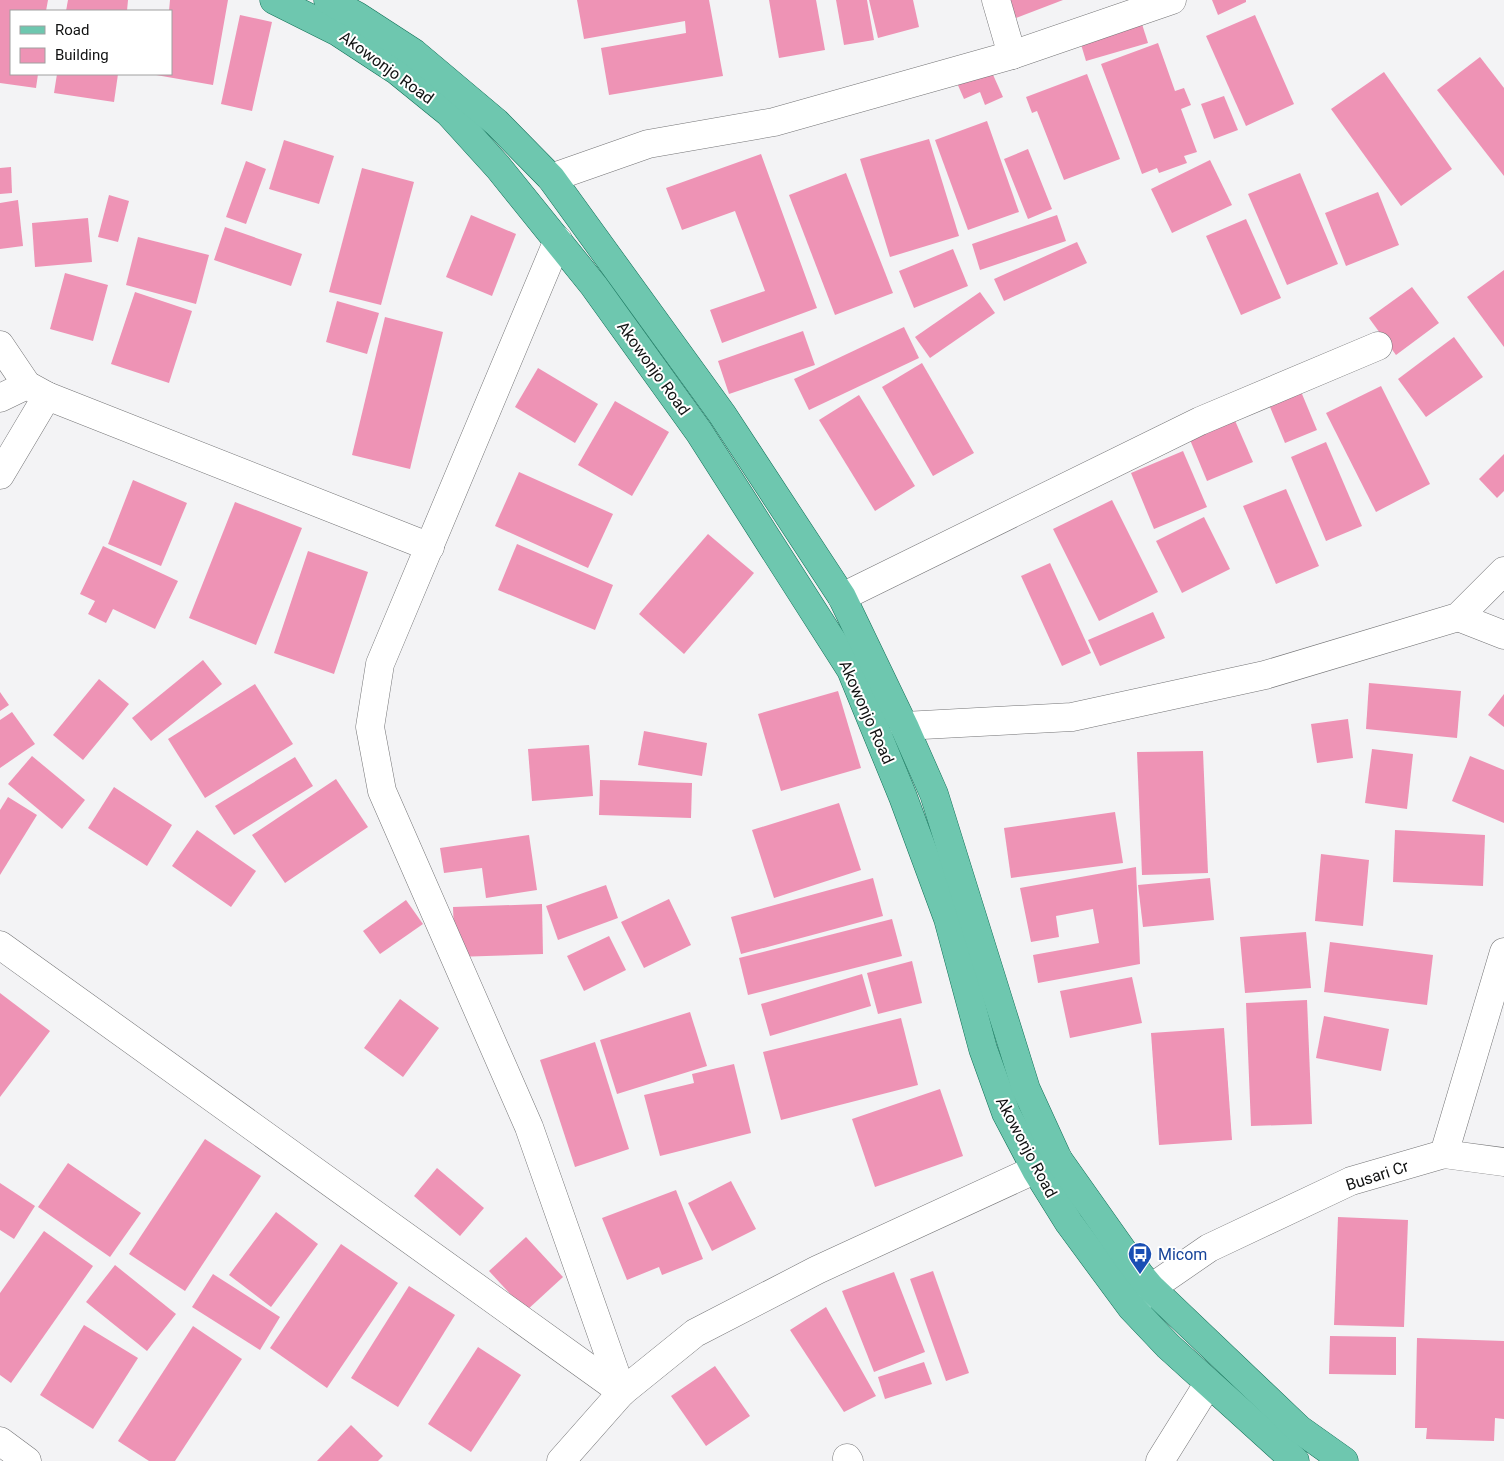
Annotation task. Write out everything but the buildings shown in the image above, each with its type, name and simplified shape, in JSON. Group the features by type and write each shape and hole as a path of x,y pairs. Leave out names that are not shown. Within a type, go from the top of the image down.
{"main road":[{"name":"Akowonjo Road","path":"274,0 338,32 396,70 449,113 498,167 594,286 699,432 851,670 903,796 948,919 983,1049 1006,1113 1047,1165 1151,1288 1299,1429 1344,1461"},
{"name":"Akowonjo Road","path":"328,0 357,16 414,53 496,122 551,178 722,414 842,597 904,726 934,794 1026,1089 1047,1165 1069,1223 1131,1307 1168,1346 1295,1461"}],"street":[{"path":"996,0 1012,55"},
{"path":"551,178 648,144 774,122 1012,55 1172,0"},
{"path":"558,240 380,664 370,727 382,791 529,1128 622,1392"},
{"path":"0,345 37,390 430,548"},
{"path":"842,597 1200,420 1378,346"},
{"path":"0,398 37,390"},
{"path":"0,475 37,390"},
{"path":"904,726 1072,717 1265,675 1458,617 1504,570"},
{"path":"1458,617 1504,635"},
{"path":"0,945 622,1392"},
{"path":"1504,952 1444,1154 1504,1162"},
{"name":"Busari Cr","path":"1131,1307 1151,1288 1209,1248 1350,1181 1444,1154"},
{"path":"561,1461 622,1392 695,1332 817,1270 1047,1165"},
{"path":"1160,1461 1208,1384"},
{"path":"0,1441 27,1461"}],"place":[{"name":"Micom","path":"1140,1275"}]}
